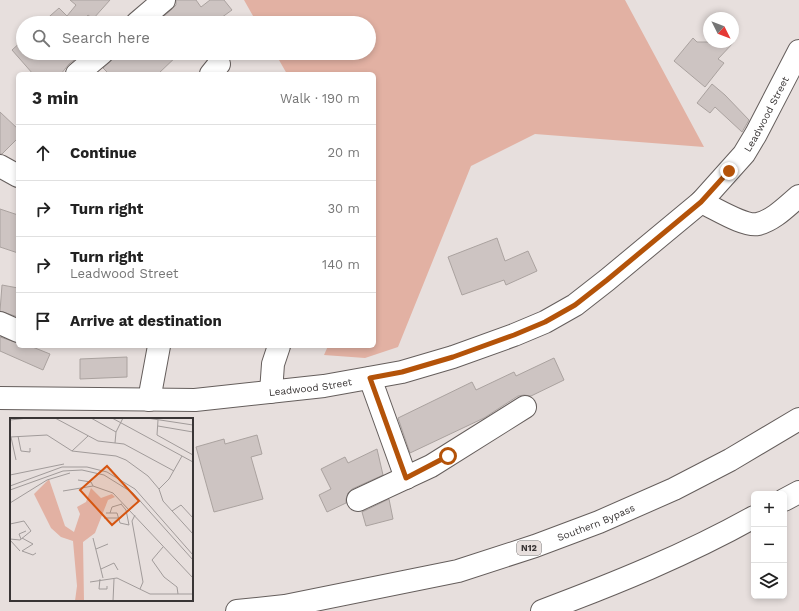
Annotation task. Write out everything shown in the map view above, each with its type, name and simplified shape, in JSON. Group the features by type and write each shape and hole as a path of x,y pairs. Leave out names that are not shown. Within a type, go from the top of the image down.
{"main road":[{"path":"145,16 164,0"},
{"name":"Leadwood Street","path":"0,398 195,400 324,386 402,372 453,357 545,322 575,305 701,202 744,154 794,73 799,51"},
{"path":"79,72 94,60"},
{"path":"701,202 746,223 758,224 772,218 799,196"},
{"path":"0,324 16,330"},
{"path":"149,400 159,348"},
{"path":"271,392 273,364 272,348"},
{"path":"370,378 406,478"},
{"path":"358,500 406,478 448,456 525,407"},
{"name":"Southern Bypass","path":"237,611 285,606 458,571 535,546 599,522 674,489 730,460 799,419"},
{"path":"787,498 799,492"},
{"path":"542,611 609,586 724,534 751,519"}],"shaded area":[{"path":"244,0 625,0 704,147 535,134 471,166 398,347 365,358 324,355 327,348 376,348 376,72 286,72 279,60 376,60 376,16 253,16"}],"building":[{"path":"70,0 110,0 96,16 67,16 76,5"},
{"path":"176,0 196,0 201,7 210,0 224,0 232,10 224,16 164,16 176,5"},
{"path":"59,8 67,16 50,16"},
{"path":"693,38 697,42 703,42 703,48 728,48 718,59 724,63 705,87 674,61"},
{"path":"16,46 16,55 12,50"},
{"path":"21,60 74,60 63,72 31,72"},
{"path":"112,60 173,60 160,72 107,72 103,68"},
{"path":"712,84 749,120 742,132 715,107 710,113 697,103"},
{"path":"0,112 16,127 16,140 2,154 0,154"},
{"path":"0,209 16,214 16,252 0,247"},
{"path":"497,238 505,261 528,251 537,271 506,285 504,280 462,295 448,257"},
{"path":"2,285 16,288 16,316 0,311"},
{"path":"0,337 16,342 16,348 35,348 50,354 43,370 0,351"},
{"path":"127,357 127,377 80,379 80,359"},
{"path":"554,358 564,380 531,396 518,396 484,418 410,453 398,418 472,382 476,390 514,372 516,376"},
{"path":"257,435 262,454 251,457 263,499 214,512 196,447 224,439 225,444"},
{"path":"377,449 383,475 352,489 348,493 346,503 327,512 319,495 331,489 321,469 345,457 348,463"},
{"path":"389,499 393,519 366,526 362,512"}],"route":[{"path":"448,456 406,478 370,378 402,372 453,357 545,322 575,305 701,202 729,171"}]}
